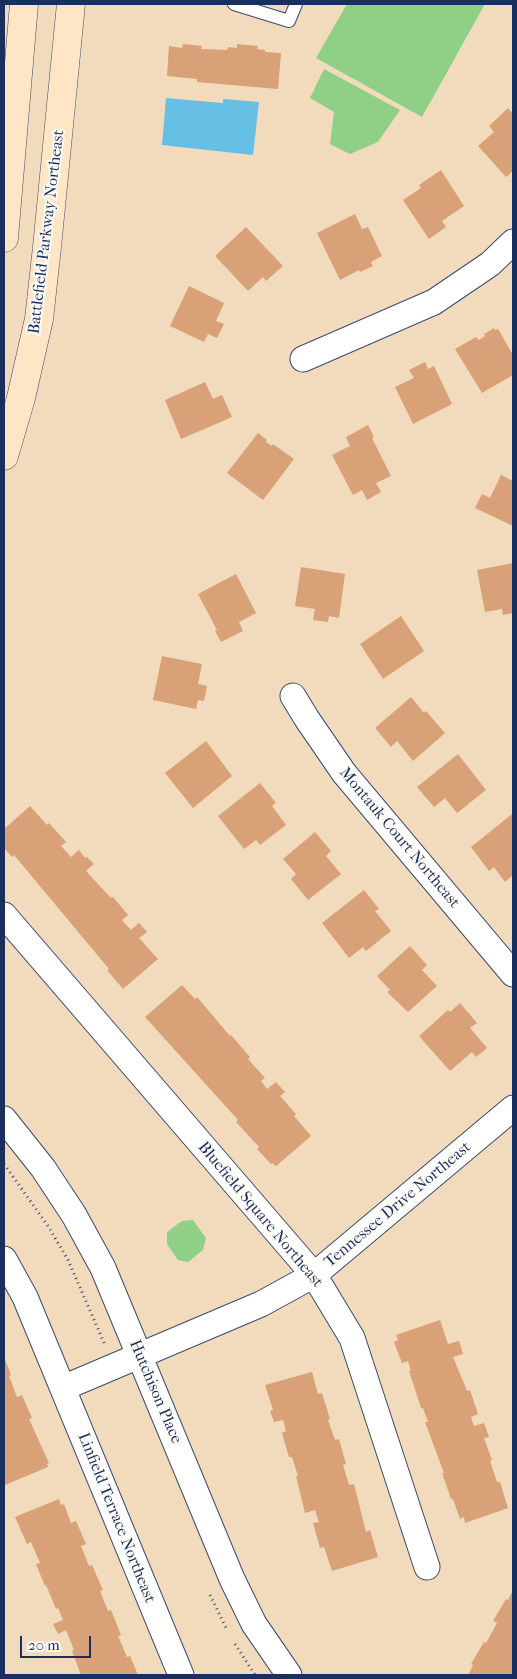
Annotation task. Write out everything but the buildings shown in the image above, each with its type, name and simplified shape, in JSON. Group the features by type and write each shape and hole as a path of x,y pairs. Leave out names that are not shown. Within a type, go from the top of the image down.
{"main road":[{"path":"4,238 24,4"},
{"name":"Battlefield Parkway Northeast","path":"4,456 21,398 39,319 71,4"}],"street":[{"path":"303,359 434,302 490,264 513,242"},
{"name":"Montauk Court Northeast","path":"294,696 307,719 344,773 513,974"},
{"name":"Bluefield Square Northeast","path":"4,915 314,1275 352,1338 427,1566"},
{"name":"Tennessee Drive Northeast","path":"140,1354 261,1304 314,1275 513,1108"},
{"name":"Hutchison Place","path":"4,1119 43,1168 74,1215 103,1268 232,1579 254,1624 289,1675"},
{"name":"Linfield Terrace Northeast","path":"4,1258 25,1297 181,1675"},
{"path":"63,1388 140,1354"}],"lane":[{"path":"234,4 289,21 296,4"}],"path":[{"path":"4,1164 48,1226 68,1260 114,1366"},
{"path":"208,1590 229,1632"},
{"path":"233,1640 255,1675"}],"green space":[{"path":"347,4 485,4 422,117 316,58"},
{"path":"324,69 400,110 378,142 350,154 330,144 334,112 310,98"},
{"path":"193,1220 206,1238 203,1250 188,1262 178,1260 167,1244 167,1232 182,1221"}],"water":[{"path":"166,98 223,103 223,99 259,102 253,155 162,145"}]}
